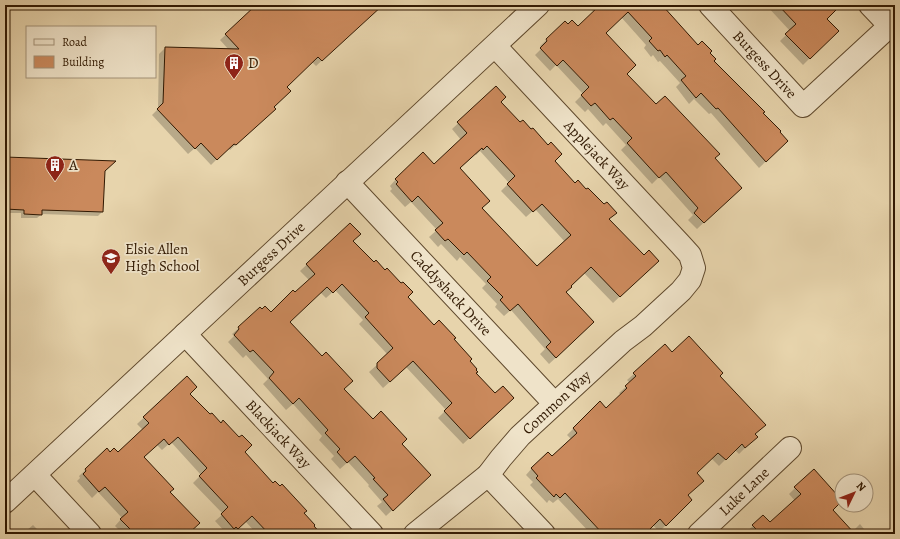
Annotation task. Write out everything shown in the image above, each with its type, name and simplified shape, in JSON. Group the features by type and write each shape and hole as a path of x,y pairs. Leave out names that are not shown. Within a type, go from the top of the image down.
{"street":[{"name":"Burgess Drive","path":"5,502 538,5"},
{"name":"Burgess Drive","path":"710,5 803,106 892,24"},
{"path":"870,5 892,24"},
{"name":"Applejack Way","path":"495,46 690,255 694,268"},
{"name":"Caddyshack Drive","path":"347,182 554,403"},
{"name":"Common Way","path":"415,534 488,475 520,436 554,403 681,291 690,280 694,268"},
{"name":"Blackjack Way","path":"185,334 372,534"},
{"name":"Luke Lane","path":"699,534 790,448"},
{"path":"35,475 90,534"},
{"path":"488,475 544,534"}],"building":[{"name":"D","path":"256,5 383,5 322,61 318,57 287,87 291,91 274,107 276,109 217,160 201,143 195,149 157,109 163,103 165,47 239,49 225,34"},
{"path":"600,5 662,5 698,45 702,41 712,51 710,53 716,59 714,61 765,112 763,113 781,131 780,132 788,141 766,162 718,108 716,109 701,93 696,98 681,80 686,76 667,55 665,57 660,50 658,51 649,41 652,38 628,12 606,33 636,65 627,74 656,104 665,96 720,154 715,158 742,188 704,223 694,213 698,208 666,172 659,178 627,143 632,138 613,118 610,120 595,103 591,106 581,95 589,87 563,60 557,66 540,48 547,41 546,39 565,21 568,24 572,20 578,26"},
{"path":"778,5 841,5 827,19 839,31 810,59 785,34 796,24"},
{"path":"496,86 506,97 501,102 520,122 523,120 531,129 533,128 548,145 551,142 562,154 555,161 575,183 578,180 604,204 607,202 617,213 609,219 644,255 649,250 659,261 620,297 591,267 566,292 594,322 556,358 546,347 551,342 518,304 510,311 500,300 503,297 487,281 491,277 467,252 464,255 448,239 445,241 435,230 443,223 418,196 412,202 396,184 398,182 395,179 423,152 434,164 467,133 457,122","holes":["487,146 515,176 507,184 533,212 542,204 571,235 537,266 482,208 490,201 460,168 482,148 483,150"]},
{"name":"A","path":"5,157 116,161 105,171 103,212 42,210 42,215 24,214 24,210 5,209"},
{"path":"350,223 361,234 353,241 374,262 376,260 385,270 387,268 401,283 403,282 413,292 408,297 434,325 439,320 456,338 454,339 472,359 470,361 477,369 476,370 478,372 476,373 495,393 503,386 514,398 470,439 444,411 452,403 413,361 390,382 377,368 377,363 393,348 365,317 369,313 342,284 333,293 327,287 290,322 322,356 326,352 353,381 344,389 373,419 381,411 407,439 402,444 431,475 393,511 383,499 388,495 373,479 375,478 355,456 347,463 337,452 340,449 325,433 328,430 299,398 293,404 269,378 274,372 253,350 250,352 234,335 239,329 238,327 260,307 262,309 265,306 271,312 293,290 295,292 315,274 306,264"},
{"path":"689,336 723,373 720,376 766,425 755,434 758,437 745,448 742,444 726,460 718,453 697,473 704,481 688,495 692,500 666,526 660,519 645,534 603,534 565,493 560,498 556,494 554,497 536,478 538,476 531,468 548,452 552,456 577,433 573,428 600,401 606,408 627,388 625,386 636,376 633,373 665,344 672,352"},
{"path":"187,376 197,387 190,394 210,414 212,413 221,423 223,420 239,437 242,435 252,445 245,452 273,483 275,481 280,486 282,484 307,511 304,513 321,534 269,534 252,516 238,529 236,527 234,529 221,514 228,507 199,476 207,468 178,437 169,445 164,439 144,457 174,489 170,492 200,523 188,534 135,534 120,519 128,512 105,487 99,492 83,474 86,471 85,469 107,448 110,452 114,448 118,452 149,423 143,417"},
{"path":"814,469 834,491 834,513 836,513 855,534 757,534 759,532 752,525 763,515 770,522 801,494 794,487"}],"place":[{"name":"D","path":"234,80"},
{"name":"A","path":"55,182"},
{"name":"Elsie Allen High School","path":"111,275"}]}
